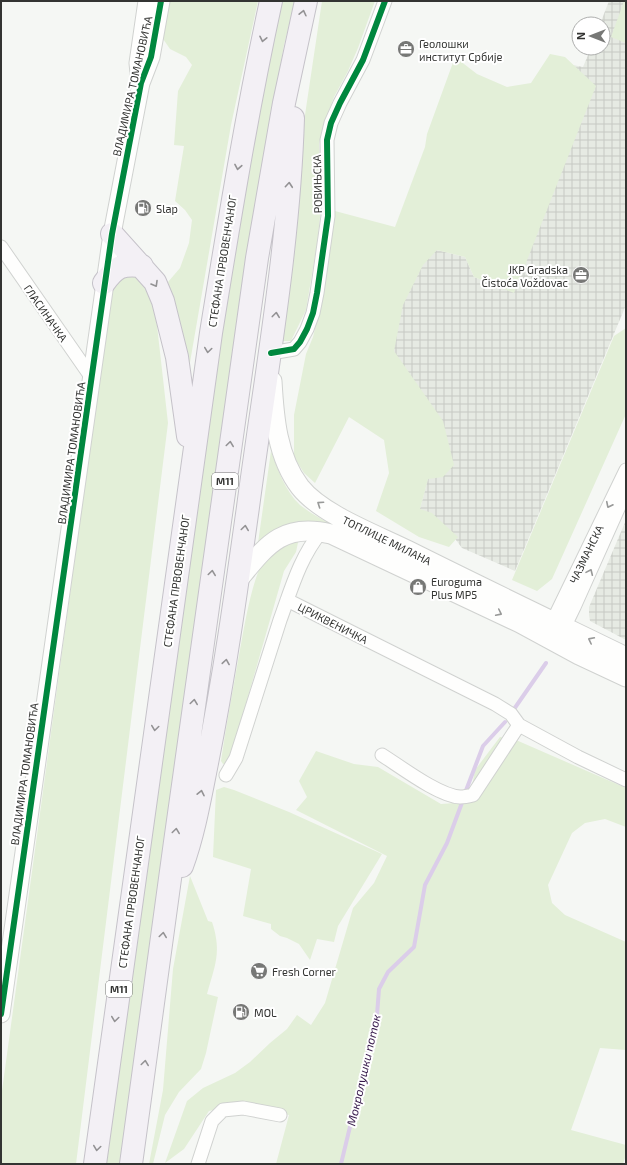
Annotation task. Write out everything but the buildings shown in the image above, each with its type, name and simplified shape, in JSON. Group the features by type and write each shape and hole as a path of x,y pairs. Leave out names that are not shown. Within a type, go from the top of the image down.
{"highway":[{"name":"СТЕФАНА ПРВОВЕНЧАНОГ","path":"95,1164 211,333 233,196 271,1"},
{"name":"M11","path":"131,1164 257,258 284,103 306,1"},
{"path":"166,911 187,854 195,820 220,700 238,580 271,353 289,185 294,53"},
{"path":"112,234 155,282 164,301 171,328 185,408 192,467"},
{"path":"104,283 111,273 117,268 123,266 142,266"}],"main road":[{"name":"ТОПЛИЦЕ МИЛАНА","path":"271,353 275,421 287,465 293,477 301,487 319,504 338,516 381,548 513,620 554,632 626,657"},
{"name":"ТОПЛИЦЕ МИЛАНА","path":"238,580 259,554 276,540 292,532 321,532 381,548"},
{"name":"ТОПЛИЦЕ МИЛАНА","path":"554,632 626,677"}],"street":[{"name":"ВЛАДИМИРА ТОМАНОВИЋА","path":"141,83 138,63 147,1"},
{"name":"ВЛАДИМИРА ТОМАНОВИЋА","path":"1,1014 92,378 104,283 141,83 151,57 161,1"},
{"name":"РОВИЊСКА","path":"271,353 294,349 307,330 313,313 328,216 327,140 331,124 340,103 363,60 385,1"},
{"name":"ГЛАСИНАЧКА","path":"1,247 92,378"},
{"name":"ЧАЗМАНСКА","path":"554,632 626,470"},
{"name":"ЧАЗМАНСКА","path":"554,632 574,607 626,491"},
{"path":"287,600 308,550 321,532"},
{"name":"ЦРИКВЕНИЧКА","path":"226,775 236,758 287,600 495,704 511,714 519,725 578,757 626,780"},
{"path":"382,755 436,789 454,796 466,797 473,795 519,725"},
{"path":"198,1164 212,1121 223,1110 243,1108 280,1115"}],"shaded area":[{"path":"609,1 626,1 626,305 515,571 462,548 449,531 420,509 428,478 393,367 384,328 407,275 437,250 465,257 474,277 489,283 501,275 573,65 583,67 588,56 611,56 611,16 603,16"},
{"path":"626,520 626,640 590,621 589,607"}],"green space":[{"path":"167,1 258,1 231,125 188,374 168,282 180,268 189,243 192,220 185,210 175,201 184,146 174,145 178,91 192,65 186,57 170,49 159,33"},
{"path":"279,1 295,1 284,45 254,219 122,1164 104,1164 238,210"},
{"path":"322,1 375,1 358,48 334,97 323,126 319,144 322,200 317,244 306,310 291,341 283,341 282,336 302,135"},
{"path":"624,1 626,1 626,43 611,37"},
{"path":"550,54 565,57 596,86 514,293 474,277 465,257 437,250 423,265 403,305 394,351 443,421 454,465 443,477 428,479 420,509 432,513 458,537 449,547 419,537 376,511 389,473 384,440 349,417 315,483 304,473 294,457 294,415 306,354 313,337 320,308 335,211 395,227 425,147 427,134 455,57 477,74 507,87 531,83"},
{"path":"140,274 153,290 168,423 76,1164 1,1164 1,1098 113,280"},
{"path":"626,328 626,414 552,579 537,591 512,580 614,336"},
{"path":"271,451 282,480 290,493 300,505 329,523 286,525 274,530 258,543"},
{"path":"299,538 296,552 284,571 229,763 223,764 221,761 223,748 246,616 253,587 263,562 269,553"},
{"path":"500,737 516,740 626,788 626,827 605,819 585,823 572,833 548,885 552,903 565,915 626,942 626,1050 600,1048 571,1130 626,1145 626,1155 623,1164 276,1164 289,1115 240,1105 209,1111 184,1149 165,1163 187,1101 203,1088 235,1073 250,1062 287,1029 297,1015 311,1025 325,1003 353,908 374,883 387,856 296,810 307,797 299,781 316,751 354,764 378,767 441,804 469,802 475,770"},
{"path":"224,787 289,812 382,854 338,926 334,942 317,939 310,960 299,944 280,936 271,929 271,924 243,916 251,869 213,857 216,790"},
{"path":"190,876 208,921 212,922 215,933 217,950 215,966 207,994 218,997 201,1069 179,1092 165,1115 153,1164 149,1164 163,1090 173,969"}],"waterway":[{"name":"Мокролушки поток","path":"512,712 546,663"},
{"name":"Мокролушки поток","path":"465,793 483,746 505,722"},
{"name":"Мокролушки поток","path":"341,1164 377,1015 379,989 388,972 414,947 425,885 447,843 463,800"}],"cycle path":[{"path":"1,1014 112,234 141,83 151,57 161,1"},
{"path":"271,353 294,349 300,342 307,329 313,313 328,216 327,140 331,123 363,60 385,1"}],"place":[{"name":"Геолошки институт Србије","path":"406,49"},
{"name":"Slap","path":"143,208"},
{"name":"JKP Gradska Čistoća Voždovac","path":"581,275"},
{"name":"Euroguma Plus MP5","path":"418,587"},
{"name":"Fresh Corner","path":"259,971"},
{"name":"MOL","path":"241,1012"}]}
